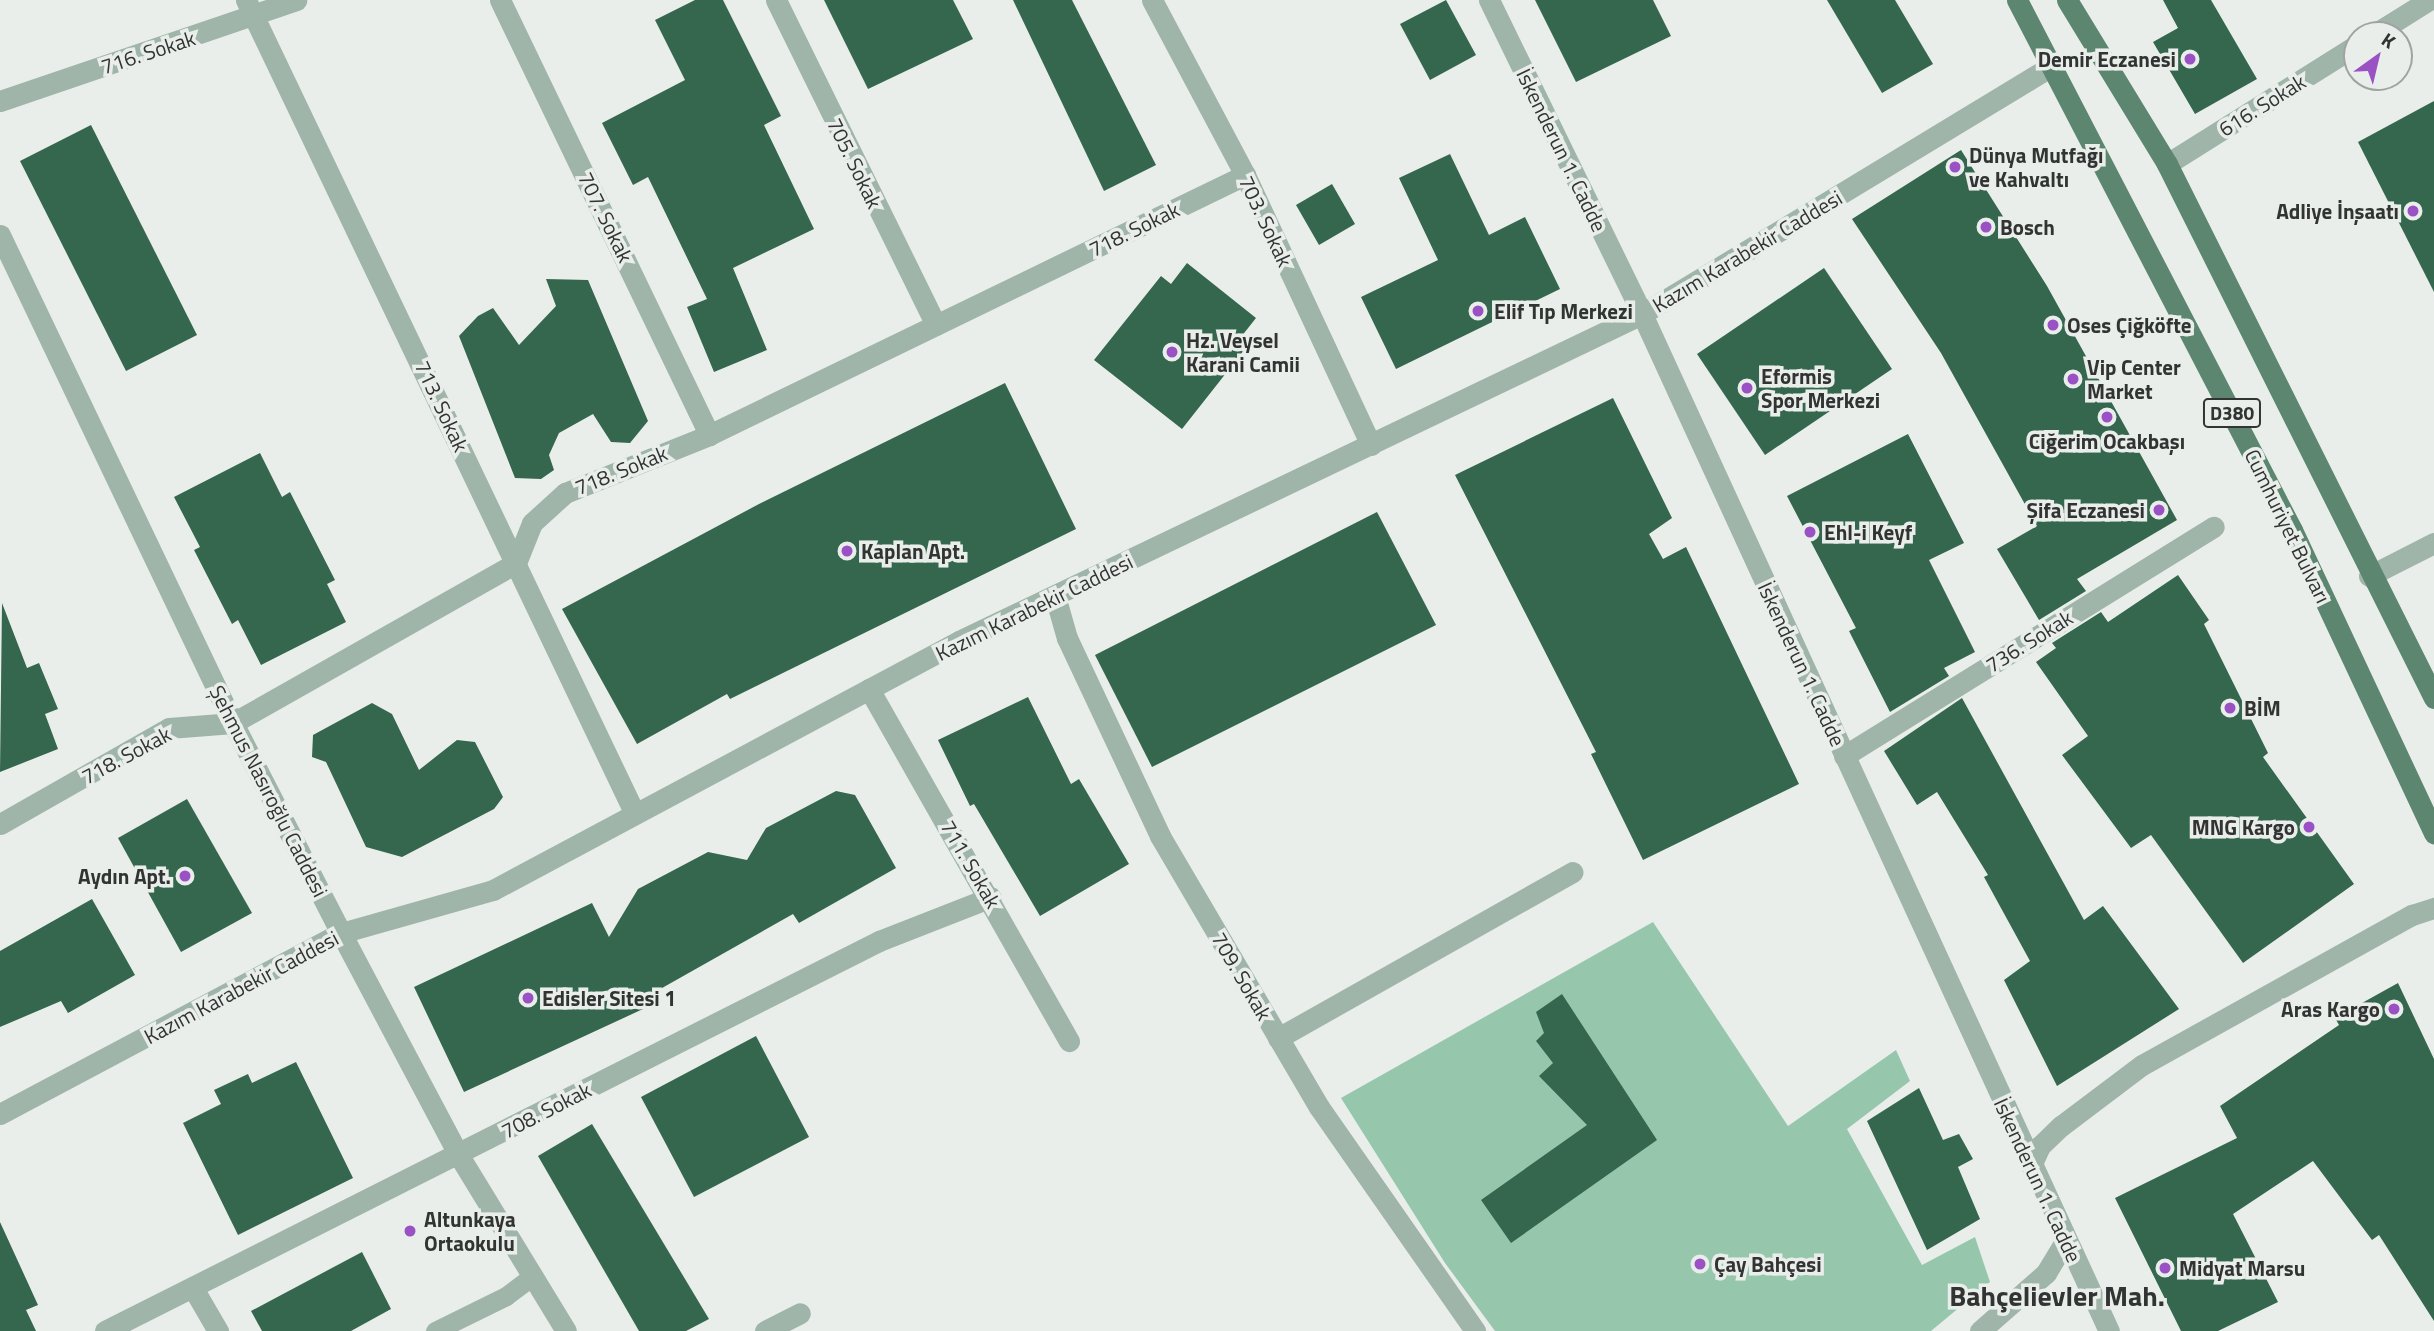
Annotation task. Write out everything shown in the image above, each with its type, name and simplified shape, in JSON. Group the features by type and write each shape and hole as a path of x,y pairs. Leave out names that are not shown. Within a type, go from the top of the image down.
{"main road":[{"name":"Cumhuriyet Bulvarı","path":"2017,0 2292,530 2434,833"},
{"name":"D380","path":"2067,0 2167,164 2369,576 2434,698"}],"street":[{"name":"716. Sokak","path":"0,101 252,8 296,0"},
{"name":"707. Sokak","path":"500,0 709,435"},
{"name":"705. Sokak","path":"776,0 936,325"},
{"name":"703. Sokak","path":"1152,0 1244,175 1371,445"},
{"name":"İskenderun 1. Cadde","path":"1489,0 1642,314 2065,1241 2109,1331"},
{"path":"2395,21 2429,0"},
{"name":"713. Sokak","path":"252,8 635,814"},
{"name":"616. Sokak","path":"2167,164 2343,54"},
{"name":"Kazım Karabekir Caddesi","path":"0,1114 341,933 493,890 869,689 1055,596 1642,314 2052,66"},
{"name":"718. Sokak","path":"0,824 169,728 233,723 516,563 532,523 565,493 709,435 1244,175"},
{"name":"Şehmus Nasıroğlu Caddesi","path":"0,235 233,723 341,933 458,1154 566,1331"},
{"name":"736. Sokak","path":"1844,756 2214,527"},
{"path":"2369,576 2434,544"},
{"name":"709. Sokak","path":"1055,596 1067,638 1160,836 1319,1107 1475,1331"},
{"name":"711. Sokak","path":"869,689 991,897 1069,1041"},
{"path":"1278,1038 1573,872"},
{"name":"708. Sokak","path":"105,1331 879,941 991,897"},
{"path":"2031,1166 2040,1146 2061,1126 2142,1065 2412,915 2434,908"},
{"path":"1980,1331 2046,1273 2065,1241"},
{"path":"193,1288 218,1331"},
{"path":"765,1331 800,1313"}],"lane":[{"path":"435,1331 506,1296 533,1276"}],"green space":[{"path":"1653,922 1788,1126 1896,1050 1910,1081 1847,1129 1922,1265 1975,1237 1990,1282 1931,1331 1495,1331 1445,1263 1341,1098"}],"building":[{"path":"695,0 723,0 781,116 764,125 814,229 733,268 767,350 714,372 687,307 707,299 648,177 633,185 602,123 685,80 655,20"},
{"path":"824,0 953,0 973,39 868,89"},
{"path":"1013,0 1072,0 1156,165 1104,191"},
{"path":"1446,0 1476,55 1430,80 1400,24"},
{"path":"1535,0 1653,0 1671,36 1576,82"},
{"path":"1827,0 1895,0 1933,64 1882,93"},
{"path":"2163,0 2211,0 2257,79 2195,114 2153,42 2178,28"},
{"name":"Adliye İnşaatı","path":"2434,101 2434,292 2358,142"},
{"path":"91,125 197,335 126,371 20,161"},
{"path":"1961,150 2047,286 2177,520 2077,579 2086,591 2039,620 1997,549 2037,526 1941,353 1852,219"},
{"path":"1450,154 1489,235 1525,217 1560,289 1396,369 1361,297 1438,260 1399,178"},
{"path":"1332,184 1355,224 1319,245 1296,205"},
{"name":"Hz. Veysel Karani Camii","path":"1187,263 1256,318 1241,337 1249,344 1182,429 1094,360 1161,276 1171,284"},
{"path":"1824,268 1892,369 1765,455 1697,354"},
{"path":"546,279 588,280 648,421 630,443 611,442 593,414 559,433 549,455 554,470 541,479 515,478 459,336 478,316 493,308 519,345 556,306"},
{"path":"1005,383 1076,529 730,699 727,694 637,744 562,609 759,504"},
{"path":"1613,398 1672,518 1649,534 1663,559 1686,547 1799,784 1643,860 1591,754 1596,752 1455,475"},
{"path":"1908,434 1964,543 1929,560 1975,652 1944,668 1949,676 1890,712 1849,631 1856,628 1787,496"},
{"path":"260,453 282,497 290,492 335,580 327,584 346,622 261,665 238,620 232,624 194,550 200,547 174,497"},
{"path":"1377,512 1436,625 1152,767 1095,655"},
{"path":"2178,575 2209,620 2204,624 2268,753 2263,757 2354,884 2243,963 2151,835 2131,848 2062,755 2088,736 2036,662 2056,648 2052,643 2101,612 2108,622"},
{"path":"2,603 27,668 39,663 58,709 45,714 58,749 0,772"},
{"path":"1028,697 1071,784 1079,779 1129,864 1040,916 974,804 970,806 938,740"},
{"path":"1962,698 2084,920 2103,906 2179,1009 2057,1086 2004,980 2030,961 1984,877 1988,875 1937,792 1917,805 1884,751"},
{"path":"372,703 392,714 419,770 457,740 475,742 503,797 494,809 402,857 366,847 326,762 312,757 313,735"},
{"path":"836,791 855,795 896,868 799,923 793,914 639,1001 643,1009 464,1092 414,987 592,903 609,937 638,889 708,852 747,860 766,828"},
{"name":"Aydın Apt.","path":"187,799 252,913 181,952 118,838"},
{"path":"92,899 135,975 68,1013 61,1001 0,1027 0,951"},
{"path":"2398,983 2434,1059 2434,1321 2379,1235 2372,1240 2313,1161 2233,1214 2278,1302 2218,1331 2181,1331 2115,1198 2237,1138 2220,1106 2339,1025 2335,1018"},
{"path":"1562,994 1657,1140 1511,1243 1481,1200 1587,1125 1539,1076 1553,1063 1536,1041 1544,1033 1536,1012"},
{"path":"756,1036 809,1137 694,1197 641,1097"},
{"path":"296,1062 353,1178 238,1235 183,1123 221,1104 214,1090 248,1074 252,1083"},
{"path":"1919,1088 1943,1140 1959,1134 1973,1159 1958,1167 1980,1219 1927,1250 1867,1121"},
{"path":"592,1124 709,1319 686,1331 639,1331 538,1156"},
{"path":"0,1222 38,1305 26,1310 36,1331 0,1331"},
{"path":"362,1252 391,1309 351,1331 262,1331 251,1311"}],"place":[{"name":"Demir Eczanesi","path":"2190,59"},
{"name":"Dünya Mutfağı ve Kahvaltı","path":"1955,167"},
{"name":"Adliye İnşaatı","path":"2413,211"},
{"name":"Bosch","path":"1986,227"},
{"name":"Elif Tıp Merkezi","path":"1478,311"},
{"name":"Oses Çiğköfte","path":"2053,325"},
{"name":"Hz. Veysel Karani Camii","path":"1172,352"},
{"name":"Vip Center Market","path":"2073,379"},
{"name":"Eformis Spor Merkezi","path":"1747,388"},
{"name":"Ciğerim Ocakbaşı","path":"2107,417"},
{"name":"Şifa Eczanesi","path":"2159,510"},
{"name":"Ehl-i Keyf","path":"1810,532"},
{"name":"Kaplan Apt.","path":"847,551"},
{"name":"BİM","path":"2230,708"},
{"name":"MNG Kargo","path":"2309,827"},
{"name":"Aydın Apt.","path":"185,876"},
{"name":"Edisler Sitesi 1","path":"528,998"},
{"name":"Aras Kargo","path":"2394,1009"},
{"name":"Altunkaya Ortaokulu","path":"410,1231"},
{"name":"Çay Bahçesi","path":"1700,1264"},
{"name":"Midyat Marsu","path":"2165,1268"}],"district":[{"name":"Bahçelievler Mah.","path":"2057,1296"}]}
